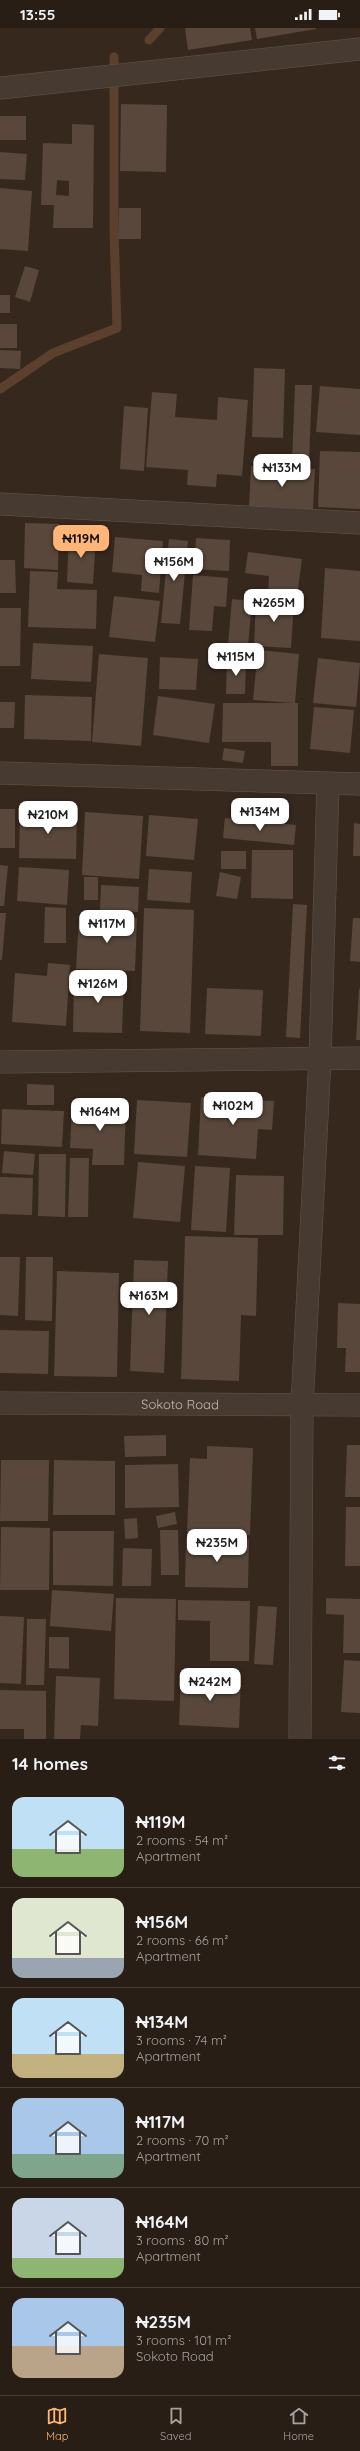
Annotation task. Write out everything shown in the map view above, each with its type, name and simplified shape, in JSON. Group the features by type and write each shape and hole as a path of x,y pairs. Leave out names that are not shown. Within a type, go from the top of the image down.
{"street":[{"path":"0,88 360,49"},
{"path":"0,504 360,523"},
{"path":"0,773 360,784"},
{"path":"300,1739 302,1406 320,1058 328,784"},
{"path":"0,1062 360,1058"},
{"name":"Sokoto Road","path":"0,1403 302,1406 360,1405"}],"building":[{"path":"185,28 250,28 252,40 188,50"},
{"path":"255,28 316,28 316,29 257,39"},
{"path":"121,104 167,105 166,172 120,171"},
{"path":"0,116 26,116 26,140 0,140"},
{"path":"72,124 94,125 93,228 53,228 54,205 41,205 43,143 72,144","holes":["57,180 69,181 69,196 56,195"]},
{"path":"0,152 27,154 25,180 0,179"},
{"path":"0,188 32,191 28,251 0,249"},
{"path":"119,208 141,208 141,239 118,239"},
{"path":"25,266 39,270 30,302 15,297"},
{"path":"0,295 10,295 10,313 0,313"},
{"path":"0,324 17,324 17,348 0,348"},
{"path":"0,350 21,351 20,369 0,368"},
{"path":"254,368 285,369 283,438 252,437"},
{"path":"295,385 312,385 309,463 292,462"},
{"path":"320,386 360,389 360,435 316,432"},
{"path":"152,392 177,394 175,417 217,420 218,397 248,400 242,476 217,474 216,487 187,485 188,470 146,467"},
{"path":"124,406 148,408 144,471 120,469"},
{"path":"320,451 360,452 360,509 318,507"},
{"path":"251,466 315,469 313,510 249,507"},
{"path":"25,523 59,524 58,570 24,568"},
{"path":"69,534 96,536 93,584 67,582"},
{"path":"115,537 163,541 159,593 141,591 142,575 112,572"},
{"path":"196,538 230,540 229,571 194,569"},
{"path":"169,539 188,541 180,624 161,623"},
{"path":"248,552 302,559 297,596 268,592 269,576 245,573"},
{"path":"0,560 15,560 16,593 0,593"},
{"path":"325,568 360,571 360,641 321,638"},
{"path":"30,571 58,572 57,589 97,590 96,629 28,627"},
{"path":"193,575 228,578 226,607 214,606 212,631 189,630"},
{"path":"114,596 160,601 155,642 109,637"},
{"path":"232,599 252,601 248,646 228,644"},
{"path":"256,599 294,601 291,648 254,646"},
{"path":"0,608 21,608 20,666 0,666"},
{"path":"33,643 93,646 91,682 31,679"},
{"path":"258,650 299,654 295,703 298,703 298,766 271,766 271,742 222,742 223,703 292,703 253,700"},
{"path":"99,654 148,658 141,746 92,742"},
{"path":"160,657 198,659 196,690 159,689"},
{"path":"318,658 360,663 356,707 313,703"},
{"path":"227,659 246,660 245,694 226,694"},
{"path":"25,695 92,697 91,741 24,739"},
{"path":"158,696 215,704 209,743 153,735"},
{"path":"0,702 15,702 14,728 0,728"},
{"path":"314,707 354,710 350,753 310,749"},
{"path":"224,748 245,751 243,763 222,760"},
{"path":"0,809 15,809 15,848 0,848"},
{"path":"20,812 77,812 76,859 19,858"},
{"path":"85,812 143,816 139,879 82,875"},
{"path":"149,815 198,819 194,860 146,856"},
{"path":"225,818 296,825 294,845 223,838"},
{"path":"354,823 360,824 360,856 353,856"},
{"path":"252,850 293,850 293,899 251,898"},
{"path":"221,851 246,851 246,869 221,869"},
{"path":"0,865 8,866 4,906 0,906"},
{"path":"19,867 69,870 67,905 17,901"},
{"path":"149,869 192,872 190,903 147,900"},
{"path":"220,872 241,877 237,899 216,896"},
{"path":"84,877 98,877 98,900 84,900"},
{"path":"101,885 139,887 138,912 100,910"},
{"path":"293,904 307,905 300,1038 286,1037"},
{"path":"45,907 66,908 66,943 44,943"},
{"path":"144,908 194,910 190,1033 140,1031"},
{"path":"0,913 6,913 2,960 0,960"},
{"path":"79,916 137,918 135,971 76,969"},
{"path":"353,918 360,918 360,962 350,961"},
{"path":"48,963 70,965 66,1026 12,1022 15,973 47,976"},
{"path":"74,976 124,977 122,1033 73,1032"},
{"path":"207,988 263,990 261,1036 205,1034"},
{"path":"359,989 360,1040 356,1040"},
{"path":"27,1084 54,1085 54,1105 27,1105"},
{"path":"201,1097 274,1101 272,1130 258,1129 256,1159 198,1155"},
{"path":"137,1100 191,1103 187,1157 134,1154"},
{"path":"72,1105 126,1106 124,1165 92,1165 93,1149 70,1148"},
{"path":"2,1109 64,1111 62,1147 1,1144"},
{"path":"4,1151 35,1154 33,1175 2,1173"},
{"path":"39,1154 66,1154 65,1217 38,1216"},
{"path":"70,1158 89,1158 88,1217 68,1217"},
{"path":"138,1162 185,1166 180,1222 133,1218"},
{"path":"195,1166 230,1168 226,1232 191,1230"},
{"path":"236,1175 284,1176 283,1235 234,1235"},
{"path":"0,1177 33,1178 32,1215 0,1214"},
{"path":"185,1236 258,1238 256,1316 241,1315 239,1381 181,1379"},
{"path":"0,1257 20,1257 18,1316 0,1315"},
{"path":"26,1257 53,1257 52,1321 25,1320"},
{"path":"134,1260 168,1261 164,1373 130,1371"},
{"path":"57,1271 119,1273 117,1377 54,1376"},
{"path":"338,1303 360,1304 360,1372 345,1372 346,1348 337,1348"},
{"path":"0,1330 49,1331 48,1374 0,1373"},
{"path":"166,1435 166,1456 125,1457 124,1436"},
{"path":"347,1445 360,1445 360,1497 345,1497"},
{"path":"207,1446 253,1448 250,1535 187,1533 190,1458 207,1459"},
{"path":"1,1460 49,1460 48,1521 0,1521"},
{"path":"54,1460 115,1461 115,1515 53,1515"},
{"path":"178,1464 179,1507 125,1508 125,1465"},
{"path":"346,1507 360,1507 360,1566 345,1566"},
{"path":"175,1512 177,1524 158,1528 156,1516"},
{"path":"137,1518 138,1538 125,1539 124,1519"},
{"path":"1,1527 50,1528 49,1590 0,1590"},
{"path":"160,1530 178,1530 179,1575 161,1575"},
{"path":"53,1531 114,1531 113,1586 53,1585"},
{"path":"186,1538 249,1539 248,1588 185,1587"},
{"path":"123,1548 152,1549 151,1586 122,1586"},
{"path":"52,1590 114,1594 111,1631 50,1626"},
{"path":"116,1598 176,1599 174,1701 114,1699"},
{"path":"326,1598 360,1599 360,1653 343,1653 344,1615 326,1614"},
{"path":"178,1600 250,1601 249,1661 210,1661 210,1621 178,1620"},
{"path":"258,1606 277,1607 273,1665 254,1664"},
{"path":"0,1616 24,1617 21,1684 0,1683"},
{"path":"27,1619 46,1619 44,1685 26,1685"},
{"path":"49,1637 69,1637 69,1669 49,1668"},
{"path":"344,1660 360,1661 360,1713 341,1712"},
{"path":"56,1676 100,1678 98,1726 81,1725 80,1739 54,1739"},
{"path":"181,1676 241,1678 239,1728 179,1725"},
{"path":"0,1690 46,1691 46,1739 24,1739 24,1729 0,1729"}],"waterway":[{"path":"149,40 160,28"},
{"path":"0,389 53,353 117,328 114,230 114,57"}]}
